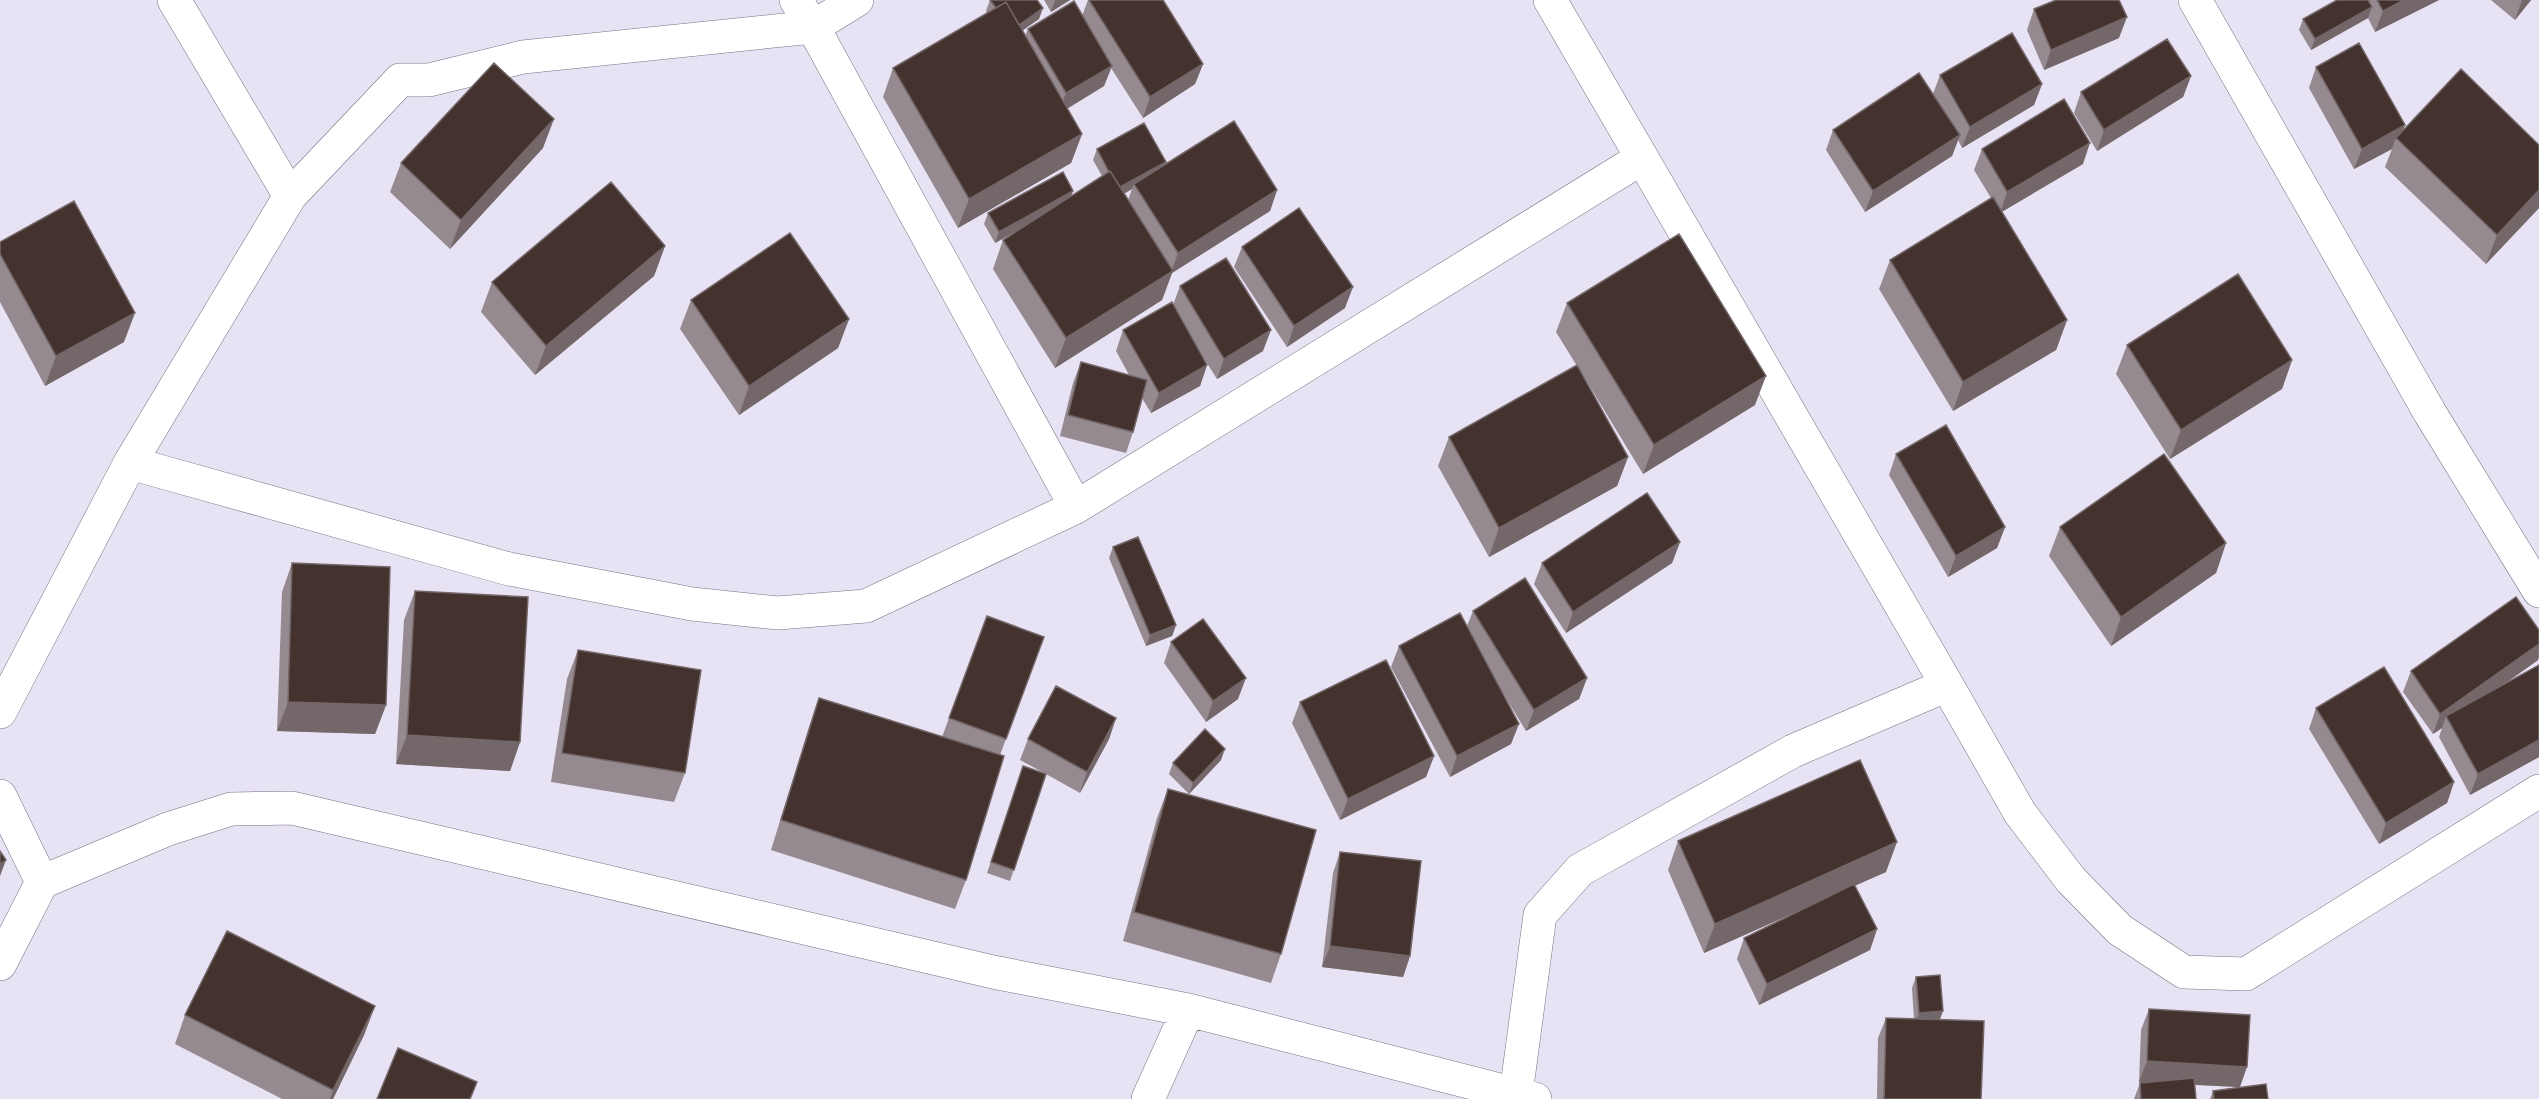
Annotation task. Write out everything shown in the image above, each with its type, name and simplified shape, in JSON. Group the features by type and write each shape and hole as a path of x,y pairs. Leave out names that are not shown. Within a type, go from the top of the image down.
{"street":[{"path":"174,0 290,196"},
{"path":"0,712 130,463 290,196 400,80 429,80 523,57 805,13 857,0"},
{"path":"1550,0 2020,813 2071,880 2120,930 2184,972 2246,974 2539,791"},
{"path":"2195,0 2430,413 2539,591"},
{"path":"805,13 1076,507"},
{"path":"130,463 509,569 692,604 778,613 866,606 1076,507 1642,158"},
{"path":"0,964 42,882 168,829 231,809 292,808 993,972 1188,1010 1526,1097 1540,915 1580,870 1793,751 1947,685"},
{"path":"0,796 42,882"},
{"path":"1148,1099 1188,1010"}],"building":[{"path":"990,0 1037,0 1043,8 1019,25 1006,2 996,8"},
{"path":"1089,0 1163,0 1203,64 1150,97"},
{"path":"2056,0 2119,0 2127,17 2051,50 2034,9"},
{"path":"2337,0 2368,0 2372,7 2315,39 2303,19"},
{"path":"2377,0 2404,0 2383,11"},
{"path":"1074,1 1112,66 1066,93 1028,29"},
{"path":"1006,2 1082,134 969,199 893,68"},
{"path":"2012,33 2042,84 1970,127 1940,75"},
{"path":"2167,39 2191,76 2104,130 2081,92"},
{"path":"2359,43 2405,125 2362,149 2316,67"},
{"path":"494,63 554,119 461,220 401,163"},
{"path":"2461,69 2539,145 2539,190 2497,235 2396,138"},
{"path":"1919,73 1960,135 1873,191 1833,130"},
{"path":"2064,99 2090,143 2007,192 1982,149"},
{"path":"1234,121 1277,190 1178,253 1134,184"},
{"path":"1144,123 1166,162 1120,187 1097,149"},
{"path":"1110,171 1173,271 1066,338 1003,240"},
{"path":"1063,172 1073,191 999,232 988,213"},
{"path":"611,182 665,246 546,346 492,282"},
{"path":"1993,197 2067,320 1963,382 1890,260"},
{"path":"74,201 135,313 56,356 0,254 0,242"},
{"path":"1299,208 1353,287 1294,326 1242,247"},
{"path":"790,233 849,319 749,386 691,300"},
{"path":"1679,234 1766,376 1654,445 1567,303"},
{"path":"1226,258 1271,330 1224,359 1180,286"},
{"path":"2238,274 2292,360 2181,430 2127,345"},
{"path":"1172,302 1207,365 1159,393 1123,330"},
{"path":"1081,362 1147,380 1133,432 1068,415"},
{"path":"1577,365 1628,457 1499,528 1449,437"},
{"path":"1946,425 2005,527 1956,556 1896,454"},
{"path":"2164,454 2226,543 2121,617 2060,527"},
{"path":"1647,493 1680,542 1573,612 1542,563"},
{"path":"1138,537 1176,625 1150,635 1113,547"},
{"path":"292,563 390,567 386,705 288,702"},
{"path":"1525,578 1587,678 1534,710 1473,611"},
{"path":"415,591 528,597 520,742 407,735"},
{"path":"2516,597 2539,630 2539,644 2440,714 2411,671"},
{"path":"1460,613 1519,724 1457,756 1399,646"},
{"path":"987,616 1044,637 1006,739 949,718"},
{"path":"1203,619 1246,678 1213,701 1171,642"},
{"path":"578,650 701,670 685,773 562,753"},
{"path":"1386,660 1434,756 1348,799 1300,702"},
{"path":"2539,665 2539,740 2478,774 2446,716"},
{"path":"2384,667 2454,782 2386,823 2316,708"},
{"path":"1056,686 1116,718 1087,772 1028,739"},
{"path":"819,698 1004,756 966,880 781,820"},
{"path":"1205,729 1225,749 1193,783 1173,763"},
{"path":"1860,760 1897,842 1715,924 1678,841"},
{"path":"1023,766 1046,774 1014,870 991,862"},
{"path":"1168,789 1316,830 1281,954 1134,912"},
{"path":"0,851 6,860 0,864"},
{"path":"1340,852 1421,861 1410,956 1330,946"},
{"path":"1854,884 1877,929 1767,984 1744,938"},
{"path":"227,931 375,1006 333,1090 185,1015"},
{"path":"1940,975 1943,1011 1919,1013 1916,977"},
{"path":"2149,1009 2250,1015 2247,1067 2147,1061"},
{"path":"1886,1018 1984,1021 1981,1099 1884,1099"},
{"path":"398,1048 477,1082 470,1099 377,1099"},
{"path":"2194,1078 2196,1099 2141,1099 2140,1083"},
{"path":"2266,1084 2268,1099 2214,1099 2213,1091"}]}
